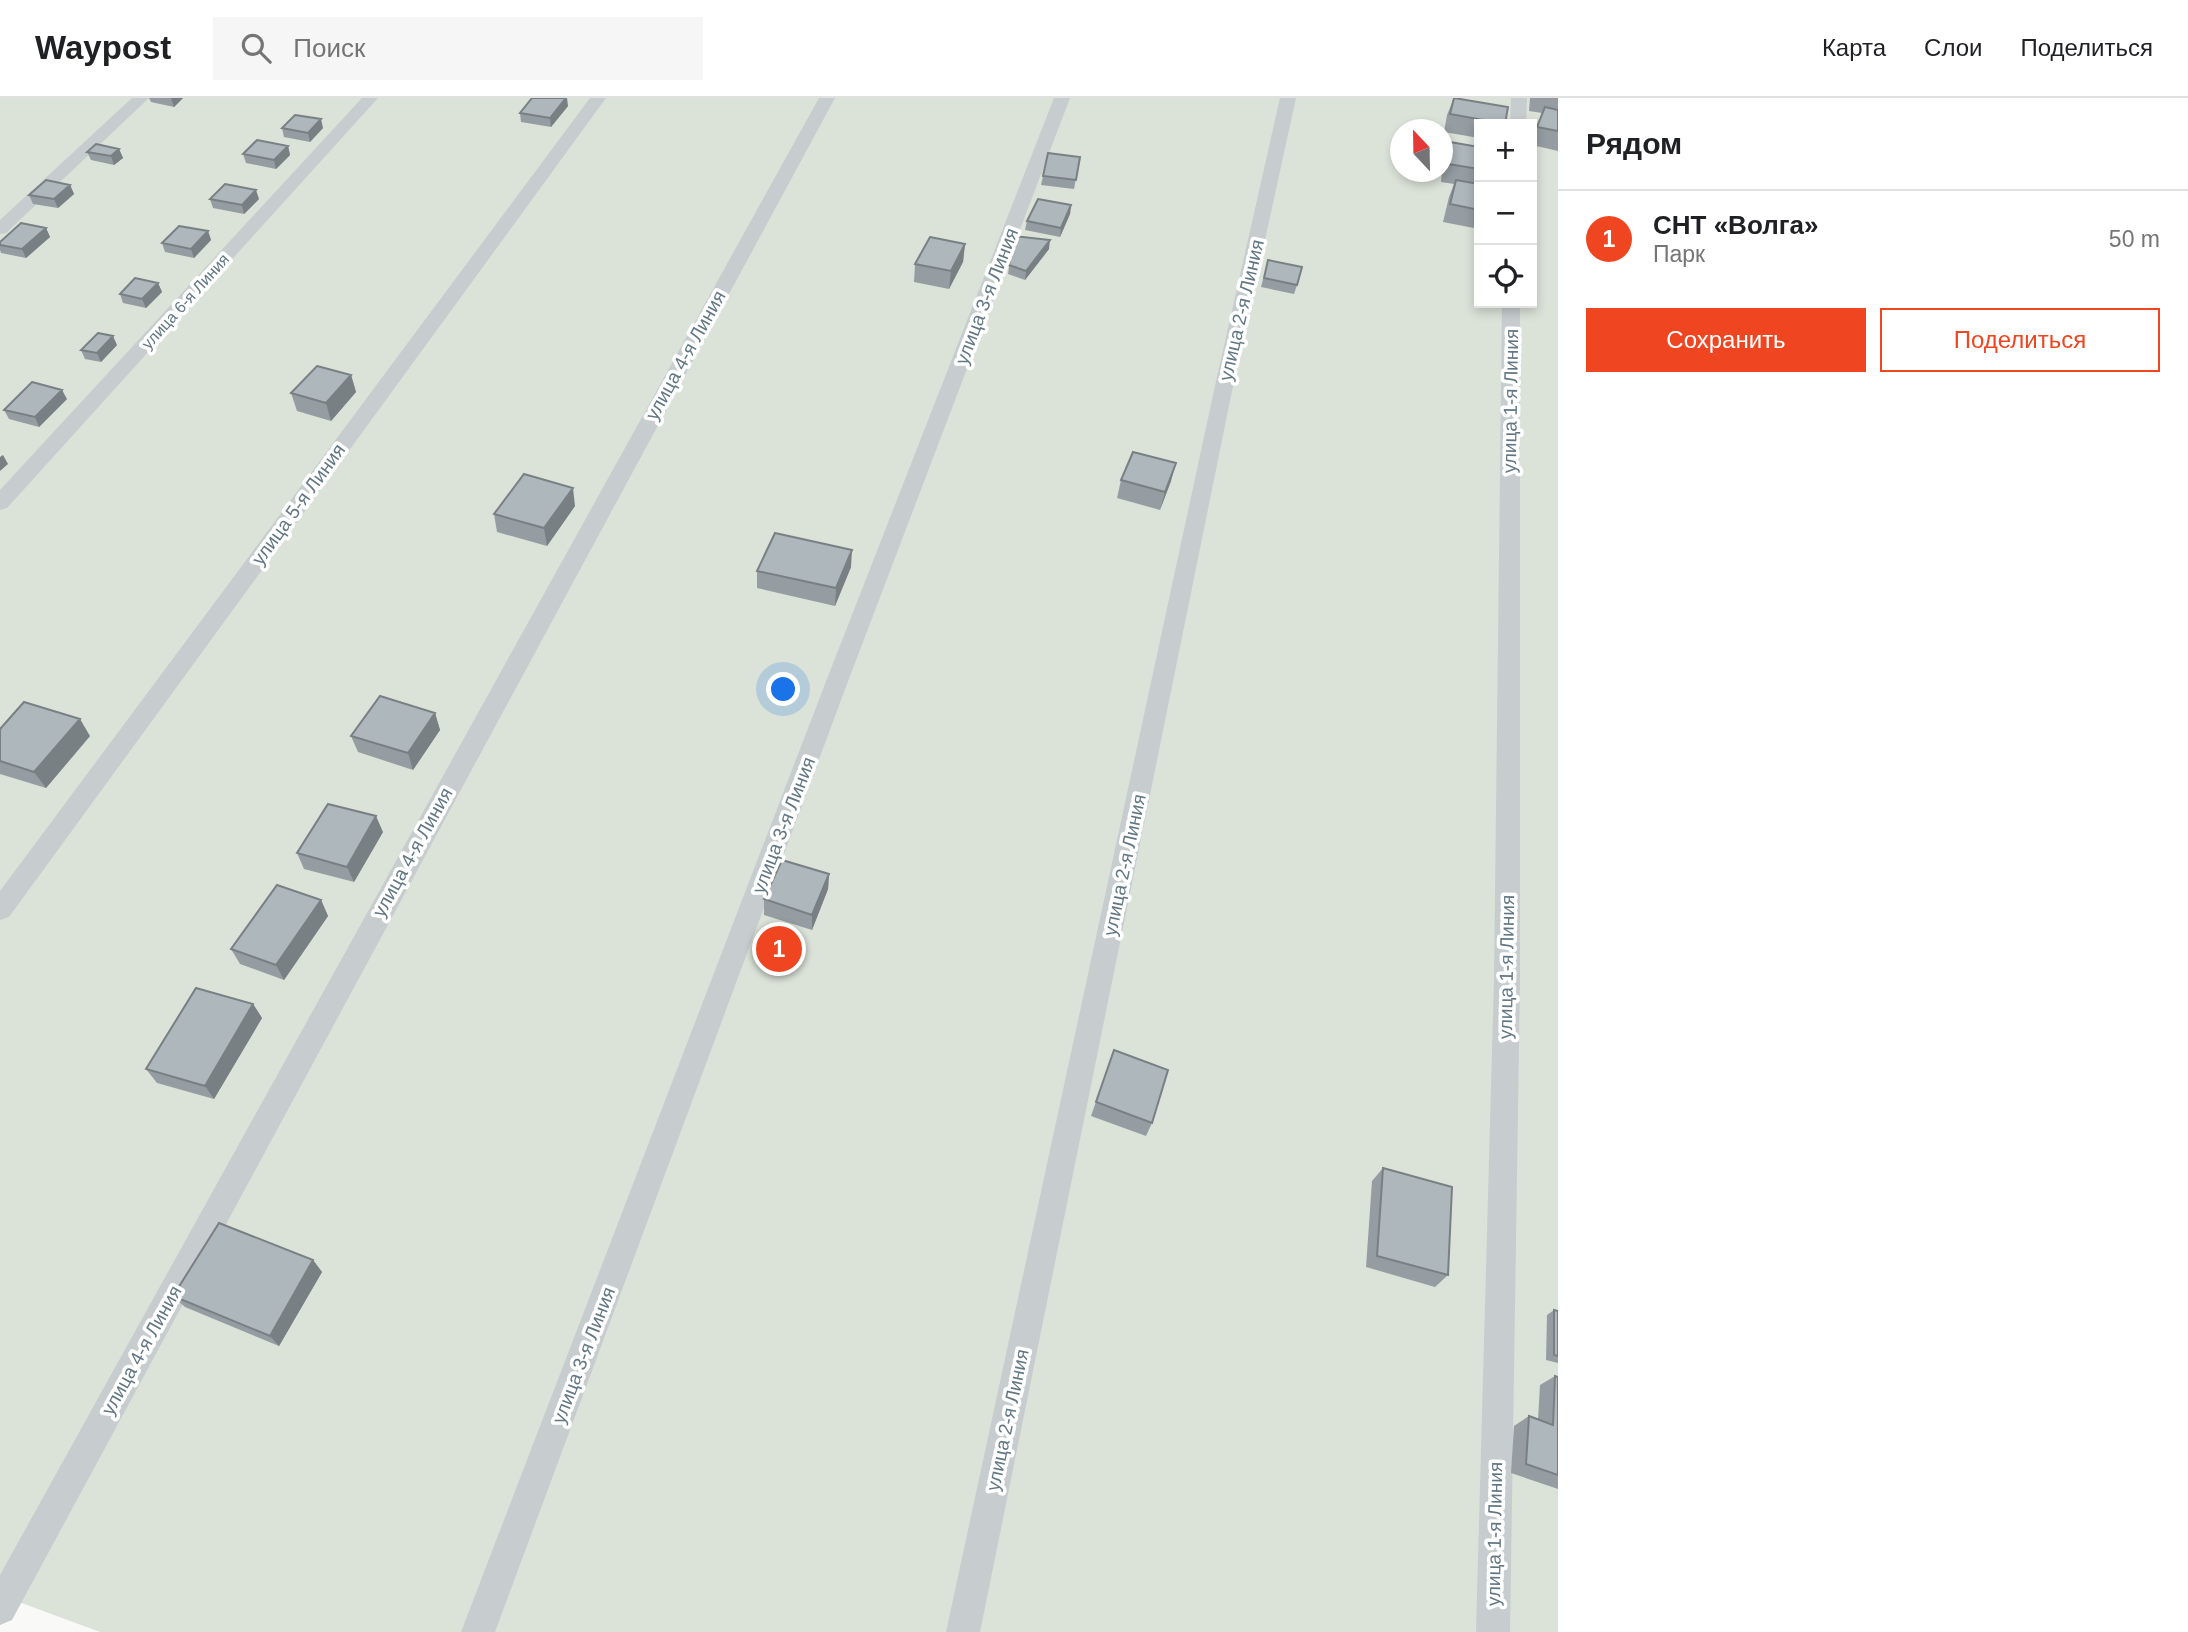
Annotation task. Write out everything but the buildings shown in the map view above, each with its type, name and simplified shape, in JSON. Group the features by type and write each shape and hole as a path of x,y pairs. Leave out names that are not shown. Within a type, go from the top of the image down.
{"lane":[{"path":"0,229 141,98"},
{"name":"улица 6-я Линия","path":"0,503 370,98"},
{"name":"улица 5-я Линия","path":"0,910 598,98"},
{"name":"улица 4-я Линия","path":"0,1608 827,98"},
{"name":"улица 3-я Линия","path":"478,1632 836,684 1062,98"},
{"name":"улица 2-я Линия","path":"963,1632 1224,386 1288,98"},
{"path":"1518,119 1519,98"},
{"name":"улица 1-я Линия","path":"1493,1632 1507,979 1511,308"}],"shaded area":[{"path":"0,98 1558,98 1558,1632 100,1632 0,1595"}],"place":[{"name":"СНТ «Волга»","path":"779,949"}]}
